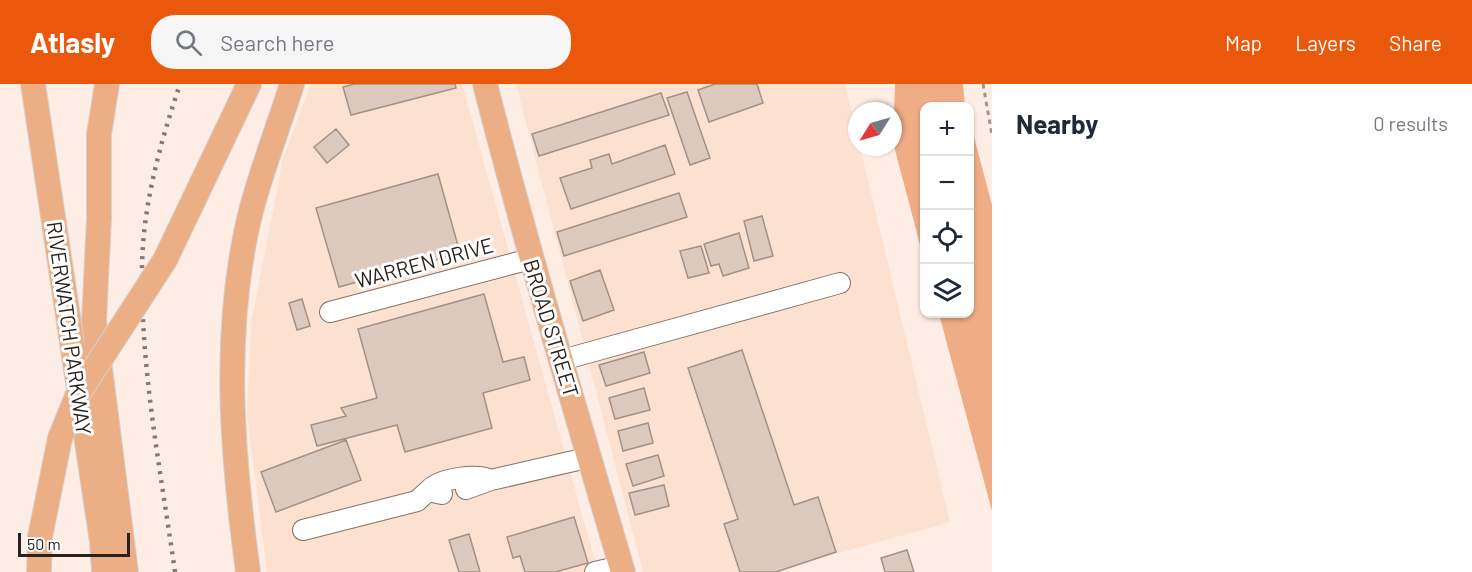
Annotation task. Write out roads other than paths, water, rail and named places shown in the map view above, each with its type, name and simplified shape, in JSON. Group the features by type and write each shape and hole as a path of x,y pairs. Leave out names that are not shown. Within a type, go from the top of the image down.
{"main road":[{"name":"RIVERWATCH PARKWAY","path":"33,84 97,507 104,572"},
{"name":"RIVERWATCH PARKWAY","path":"107,84 99,134 99,218 94,321 126,572"},
{"path":"39,572 40,537 60,438 78,394 165,260 249,84"},
{"path":"248,572 233,451 231,362 239,283 249,219 292,84"},
{"name":"BROAD STREET","path":"485,84 530,259 591,457 622,569"}],"street":[{"name":"WARREN DRIVE","path":"330,312 530,259"},
{"path":"562,360 840,283"},
{"path":"466,489 483,485 491,480 591,457"},
{"path":"303,530 417,501 435,493 435,483 482,475 491,480"},
{"path":"595,572 622,569"}],"railway":[{"path":"175,572 148,385 142,272 149,200 180,84"}]}
